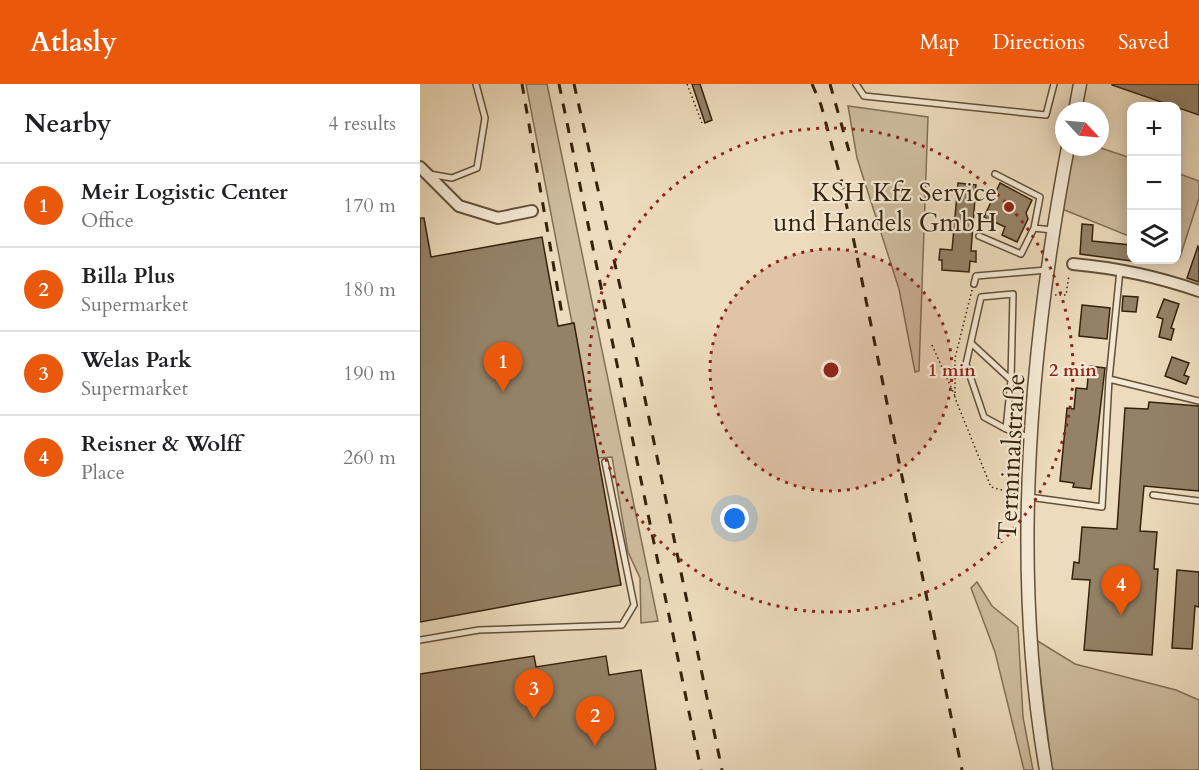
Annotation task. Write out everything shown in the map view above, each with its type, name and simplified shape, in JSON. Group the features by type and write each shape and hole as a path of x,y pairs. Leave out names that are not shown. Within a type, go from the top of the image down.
{"street":[{"path":"1077,102 1080,84"},
{"name":"Terminalstraße","path":"1046,770 1032,671 1028,566 1029,497 1045,296 1066,156"},
{"path":"424,171 459,207 498,218 531,211"},
{"path":"1073,264 1120,268 1153,275 1199,291"}],"lane":[{"path":"424,171 452,178 477,168 485,118 476,84"},
{"path":"856,84 864,96 1046,115 1054,84"},
{"path":"979,236 1021,254 1034,228 1040,197 995,174"},
{"path":"1034,228 1054,231"},
{"path":"1029,497 1102,507 1109,379 1120,268"},
{"path":"974,284 976,276 1048,270"},
{"path":"1006,429 1011,380 1013,294 981,297 966,363 984,417 1006,429 1032,438"},
{"path":"970,343 1011,380"},
{"path":"1109,379 1199,401"},
{"path":"420,640 479,630 622,625 634,605 605,462"},
{"path":"1153,495 1199,501"}],"path":[{"path":"687,84 702,123"},
{"path":"1045,296 1066,295 1073,264"},
{"path":"932,345 955,398"}],"shaded area":[{"path":"526,84 547,84 658,621 641,623 640,578 628,552 612,457 598,458"},
{"path":"848,106 928,117 919,371 915,372 899,289 857,158"},
{"path":"1109,151 1127,157 1127,235 1062,209 1072,156 1109,156"},
{"path":"1181,174 1199,181 1199,198 1181,254"},
{"path":"977,582 992,606 1018,627 1023,717 1033,770 1024,770 995,652 971,588"},
{"path":"1036,640 1075,664 1176,690 1199,700 1199,770 1052,770"}],"building":[{"path":"692,84 700,84 712,120 705,123"},
{"path":"1199,84 1199,115 1181,109 1181,102 1161,102 1112,85"},
{"path":"958,183 976,185 971,251 976,251 976,262 970,261 969,272 942,270 942,260 939,260 940,249 952,250"},
{"name":"KSH Kfz Service und Handels GmbH","path":"1000,183 1032,200 1026,213 1028,219 1017,242 1002,235 1005,227 984,217"},
{"path":"420,218 424,218 431,257 542,237 558,326 574,323 621,585 420,622"},
{"path":"1082,224 1093,225 1092,241 1127,245 1127,260 1080,254"},
{"path":"1199,247 1199,282 1187,278"},
{"path":"1123,296 1138,297 1136,312 1122,311"},
{"path":"1164,299 1179,304 1171,328 1174,329 1171,340 1159,337 1163,319 1157,317"},
{"path":"1082,305 1110,308 1107,339 1079,336"},
{"path":"1172,357 1189,363 1184,375 1189,377 1186,384 1165,376"},
{"path":"1089,366 1105,368 1091,489 1073,487 1074,483 1060,481 1067,408 1074,409 1076,388 1087,389"},
{"path":"1149,402 1199,406 1199,491 1144,486 1140,531 1157,532 1154,569 1158,569 1152,655 1084,650 1090,580 1072,579 1074,562 1079,563 1082,527 1117,529 1125,408 1148,409"},
{"path":"1177,570 1199,572 1199,607 1195,606 1192,649 1172,648"},
{"path":"534,656 536,667 606,656 609,675 641,670 656,770 420,770 420,674"}],"railway":[{"path":"522,84 563,320"},
{"path":"559,84 701,770"},
{"path":"574,84 639,370 722,770"},
{"path":"812,84 821,105 842,183 962,770"},
{"path":"830,84 849,151"}],"place":[{"name":"KSH Kfz Service und Handels GmbH","path":"1009,207"},
{"name":"Meir Logistic Center","path":"503,392"},
{"name":"Reisner & Wolff","path":"1121,615"},
{"name":"Welas Park","path":"534,719"},
{"name":"Billa Plus","path":"595,746"}]}
